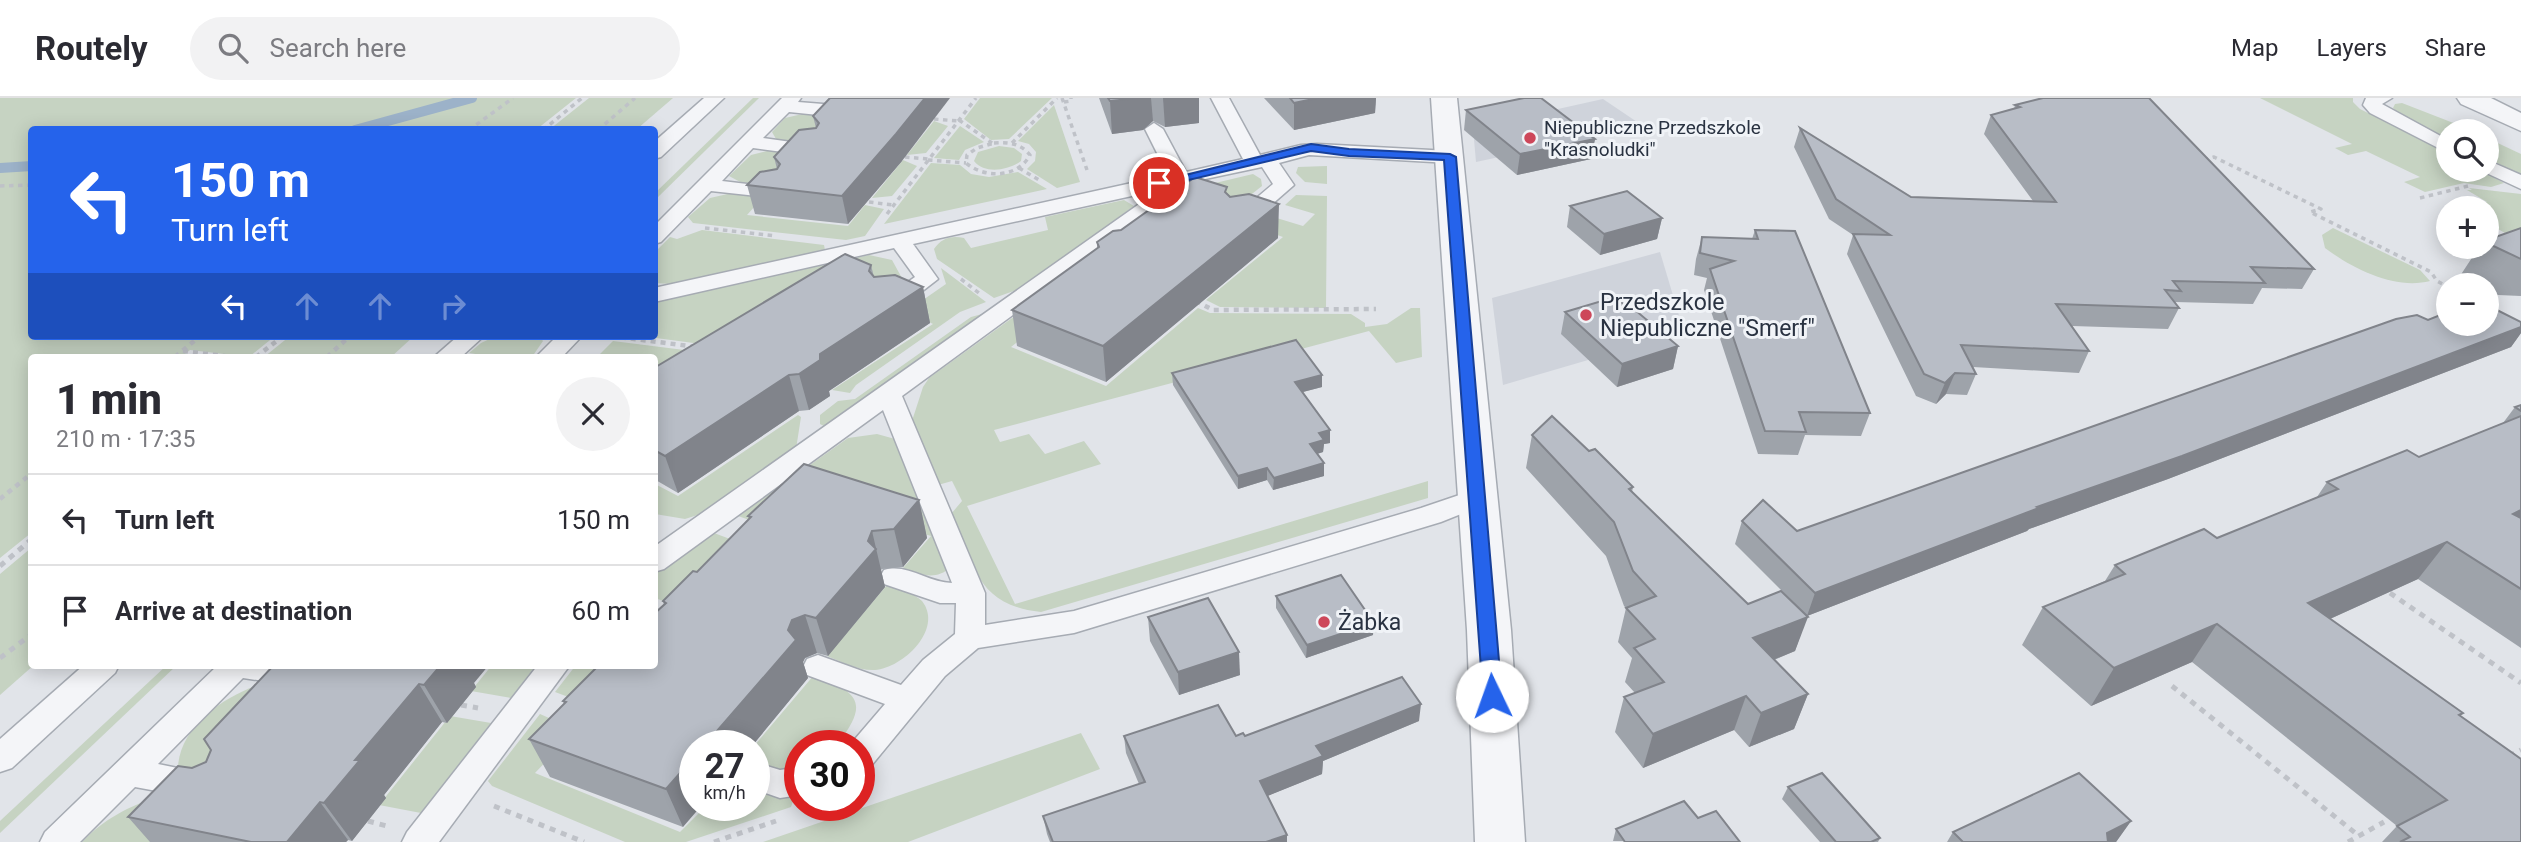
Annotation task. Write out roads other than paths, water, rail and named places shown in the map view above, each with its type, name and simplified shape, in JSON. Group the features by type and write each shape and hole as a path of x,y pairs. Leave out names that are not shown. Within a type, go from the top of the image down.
{"street":[{"path":"1444,98 1489,629 1500,842"},
{"path":"2470,98 2521,123"}],"lane":[{"path":"658,149 715,98"},
{"path":"1220,98 1284,185 1237,224"},
{"path":"2383,98 2373,102 2376,110 2436,141"},
{"path":"661,231 788,102 848,112"},
{"path":"1154,129 1185,177"},
{"path":"749,142 813,150"},
{"path":"658,294 1267,159 1298,161 1349,153 1450,157"},
{"path":"2499,172 2521,183"},
{"path":"658,559 889,395 1185,177"},
{"path":"707,185 775,192"},
{"path":"890,305 927,279 901,240"},
{"path":"450,354 467,340"},
{"path":"551,354 566,340"},
{"path":"889,395 971,593 970,638"},
{"path":"875,738 934,668 970,638 1074,622 1431,515 1477,498"},
{"path":"894,577 940,593 971,593"},
{"path":"818,667 907,700"},
{"path":"0,759 100,669"},
{"path":"57,842 232,669"},
{"path":"263,669 324,678"},
{"path":"419,842 552,669"},
{"path":"128,772 222,789"}],"waterway":[{"path":"370,126 472,98"},
{"path":"0,168 28,166"}],"place":[{"name":"Niepubliczne Przedszkole \"Krasnoludki\"","path":"1530,138"},
{"name":"Przedszkole Niepubliczne \"Smerf\"","path":"1586,315"},
{"name":"Żabka","path":"1324,622"}]}
